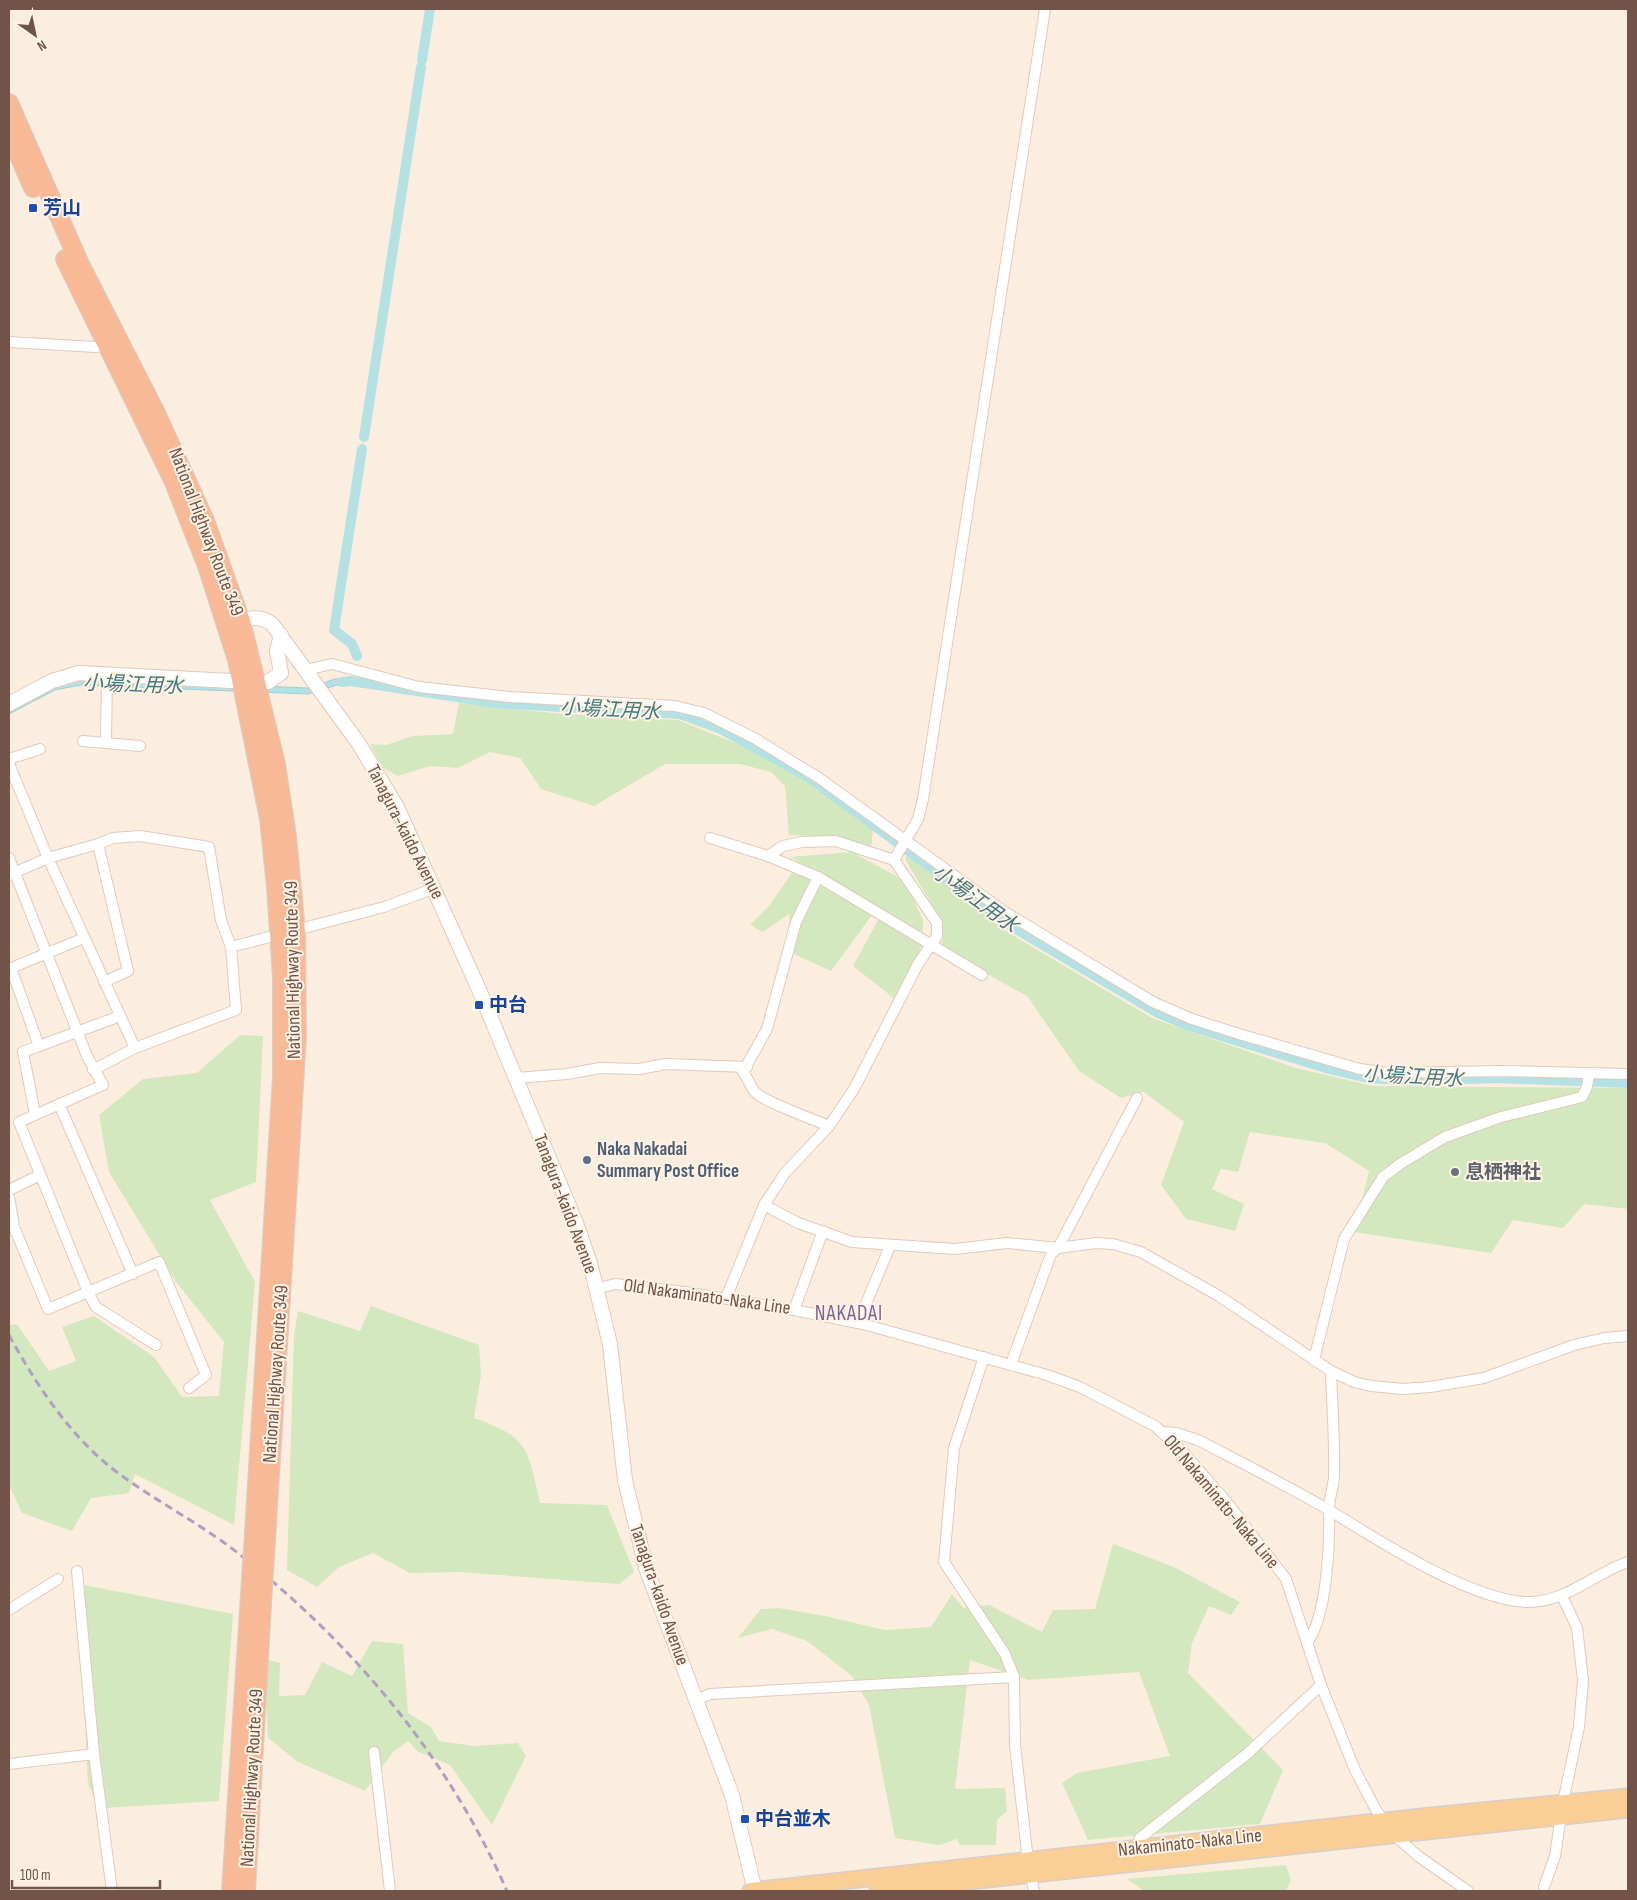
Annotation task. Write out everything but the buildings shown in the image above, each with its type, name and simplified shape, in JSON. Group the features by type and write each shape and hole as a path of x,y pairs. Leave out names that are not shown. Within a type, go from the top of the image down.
{"highway":[{"name":"National Highway Route 349","path":"9,103 112,343"},
{"name":"National Highway Route 349","path":"9,133 66,261 185,474 220,560 234,624 276,764 287,836 288,933 282,978 282,1076 259,1553 231,1891"},
{"name":"National Highway Route 349","path":"246,1891 257,1583"}],"main road":[{"name":"Nakaminato-Naka Line","path":"754,1891 1394,1835 1628,1797"},
{"name":"Nakaminato-Naka Line","path":"878,1891 1136,1849 1384,1822 1562,1809 1628,1809"}],"street":[{"path":"901,849 918,819 923,799 1045,9"},
{"path":"9,342 112,343"},
{"name":"Tanagura-kaido Avenue","path":"234,624 258,618 266,619 306,670 380,778 397,807 435,888 576,1224 596,1289 610,1344 624,1471 646,1568 732,1795 754,1891"},
{"path":"268,682 281,673 277,652 281,636"},
{"path":"306,670 332,664 418,687 510,697 675,706 704,714 754,738 819,778 901,849 1152,1002 1192,1019 1360,1070 1388,1074 1501,1071 1588,1080 1628,1074"},
{"path":"9,704 52,680 79,673 106,680 232,681"},
{"path":"106,680 106,743"},
{"path":"83,740 140,746"},
{"path":"9,759 40,749"},
{"path":"9,764 48,858 135,1048"},
{"path":"12,874 48,858 113,838 140,836 209,847 222,920 231,947 236,1010 135,1048 93,1070"},
{"path":"710,838 768,856 818,877 982,975"},
{"path":"768,856 783,846 802,842 836,841 901,849"},
{"path":"98,844 128,971 104,982"},
{"path":"726,1298 764,1205 785,1173 829,1126 854,1089 918,964 937,936 937,923 901,849"},
{"path":"9,858 12,874 48,955 93,1070 102,1086 19,1122 88,1292 96,1307 156,1345"},
{"path":"818,877 796,922 767,1028 743,1072 754,1091 768,1102 784,1106 829,1126"},
{"path":"231,947 384,907 435,888"},
{"path":"39,1046 10,968 48,955 84,938"},
{"path":"35,1114 24,1052 120,1016"},
{"path":"516,1078 567,1074 600,1068 639,1069 666,1064 747,1067"},
{"path":"1314,1360 1344,1239 1383,1177 1400,1164 1445,1137 1501,1117 1582,1097 1588,1080"},
{"path":"1011,1364 1051,1254 1058,1248 1137,1098"},
{"path":"59,1104 133,1274"},
{"path":"9,1190 40,1175"},
{"path":"9,1197 14,1227 48,1309 159,1262 206,1375 189,1388"},
{"path":"764,1205 798,1223 852,1242 954,1249 1007,1244 1058,1248 1096,1243 1113,1244 1141,1252 1219,1296 1331,1372 1354,1382 1371,1386 1430,1387 1484,1378 1574,1345 1604,1338 1628,1336"},
{"path":"794,1310 823,1231"},
{"path":"858,1323 890,1246"},
{"name":"Old Nakaminato-Naka Line","path":"596,1289 615,1284 726,1298 858,1323 1011,1364 1080,1387 1162,1432 1225,1500 1286,1579 1322,1685 1355,1770 1384,1822 1394,1835 1418,1856 1468,1891"},
{"path":"984,1357 954,1448 944,1562 1005,1654 1014,1677 1015,1745 1034,1891"},
{"path":"1307,1643 1312,1637 1320,1609 1330,1529 1329,1510 1334,1476 1331,1372"},
{"path":"1162,1432 1176,1433 1198,1440 1329,1510 1358,1529 1438,1573 1473,1588 1512,1600 1530,1602 1562,1596 1615,1566 1628,1562"},
{"path":"77,1572 94,1754 112,1891"},
{"path":"9,1610 58,1579"},
{"path":"1544,1887 1554,1856 1579,1728 1583,1680 1577,1628 1562,1596"},
{"path":"696,1700 710,1694 1014,1677"},
{"path":"1136,1849 1140,1838 1247,1754 1322,1685"},
{"path":"374,1752 390,1891"},
{"path":"9,1764 94,1754"}],"green space":[{"path":"459,703 562,714 678,720 745,747 809,783 873,828 871,848 836,837 789,835 785,786 771,772 740,764 665,764 594,806 541,789 520,758 490,752 458,768 430,766 398,776 383,768 370,744 386,745 413,736 453,734"},
{"path":"852,852 905,881 923,920 920,951 895,999 853,966 883,911 790,857"},
{"path":"908,853 1004,930 1152,1018 1296,1068 1373,1086 1628,1088 1628,1209 1584,1204 1563,1228 1513,1220 1491,1253 1354,1232 1369,1171 1325,1143 1250,1132 1238,1172 1221,1169 1212,1189 1244,1204 1235,1231 1186,1219 1161,1185 1184,1122 1144,1092 1121,1098 1079,1071 1027,996 942,949 943,923 905,859"},
{"path":"792,873 825,884 872,915 831,971 794,954 789,914 763,932 750,925 769,906"},
{"path":"240,1035 263,1036 256,1182 210,1200 255,1282 234,1525 135,1474 129,1493 91,1498 72,1531 22,1513 9,1485 9,1325 17,1324 49,1371 76,1361 62,1327 94,1316 154,1357 182,1397 219,1396 224,1342 176,1282 109,1172 99,1115 143,1079 197,1073"},
{"path":"371,1306 479,1345 481,1375 474,1418 506,1432 523,1447 532,1470 540,1503 607,1505 634,1572 619,1584 459,1572 410,1573 373,1553 339,1567 317,1587 287,1570 294,1335 298,1311 360,1331"},
{"path":"1113,1544 1174,1567 1240,1602 1231,1615 1209,1606 1192,1643 1188,1673 1283,1770 1260,1824 1088,1840 1062,1783 1077,1773 1170,1756 1139,1672 1028,1680 970,1660 955,1789 1005,1788 1007,1811 997,1820 996,1845 960,1845 957,1839 939,1845 895,1838 869,1705 852,1676 807,1641 772,1629 738,1638 761,1609 779,1608 825,1616 885,1630 931,1627 952,1594 963,1608 989,1605 1042,1632 1053,1610 1095,1609"},
{"path":"74,1583 233,1614 219,1801 104,1808 95,1799 88,1784 81,1638"},
{"path":"372,1641 403,1644 408,1713 431,1727 439,1741 475,1746 518,1743 526,1756 492,1825 450,1765 417,1751 408,1741 393,1752 365,1791 298,1762 268,1738 264,1659 280,1663 279,1696 305,1695 322,1662 352,1676"},
{"path":"1286,1865 1291,1880 1286,1891 1144,1891 1127,1879"}],"water":[{"path":"80,678 308,688 335,679 356,679 355,685 337,685 308,694 80,685 55,690 9,714 9,708 52,685"}],"waterway":[{"path":"422,60 430,9"},
{"path":"364,437 421,67"},
{"path":"357,656 352,644 334,630 362,449"},
{"name":"小場江用水","path":"342,682 351,681 496,703 680,714 721,729 810,778 1006,923 1158,1013 1184,1024 1228,1038 1329,1069 1368,1078 1415,1081 1495,1078 1628,1083"}],"railway":[{"path":"9,1335 30,1372 55,1408 68,1425 98,1456 143,1491 205,1529 234,1550 277,1585 356,1662 425,1747 483,1841 507,1891"}],"place":[{"name":"芳山","path":"33,208"},
{"name":"中台","path":"479,1005"},
{"name":"Naka Nakadai Summary Post Office","path":"587,1160"},
{"name":"息栖神社","path":"1455,1172"},
{"name":"中台並木","path":"745,1819"}],"district":[{"name":"NAKADAI","path":"849,1313"}]}
